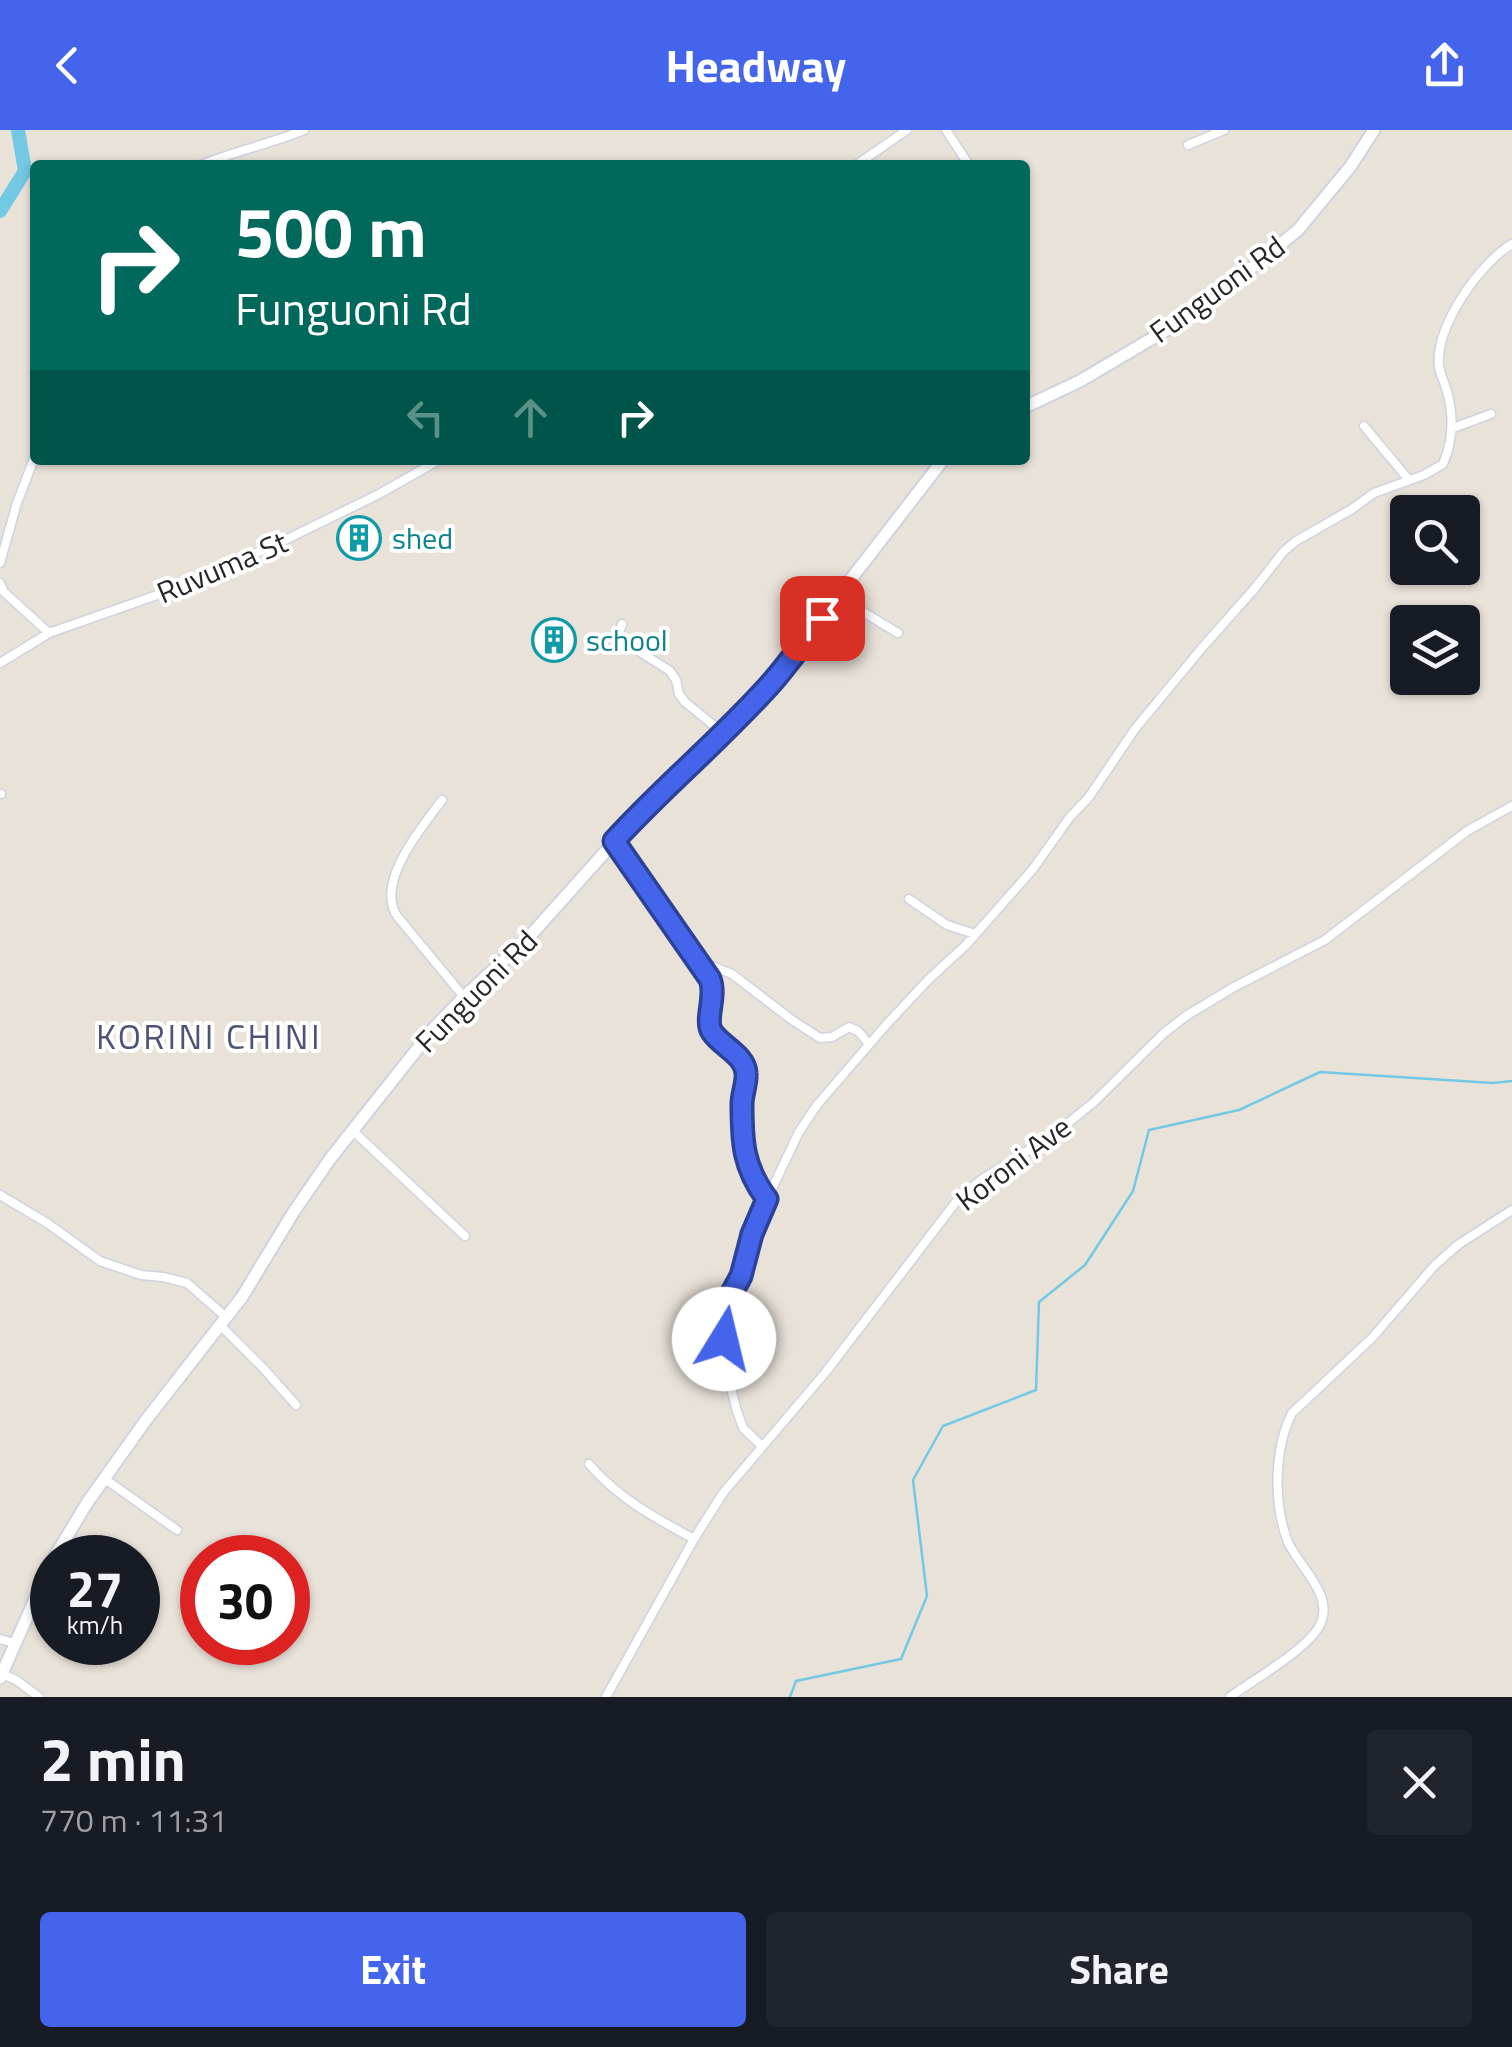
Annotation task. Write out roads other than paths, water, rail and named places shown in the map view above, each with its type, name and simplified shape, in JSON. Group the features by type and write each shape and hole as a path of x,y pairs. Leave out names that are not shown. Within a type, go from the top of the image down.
{"street":[{"path":"213,160 304,130"},
{"path":"863,160 907,130"},
{"path":"946,130 966,160"},
{"path":"1188,145 1224,130"},
{"name":"Funguoni Rd","path":"1030,405 1080,381 1197,312 1298,230 1350,167 1374,130"},
{"path":"761,1445 745,1431 737,1414 727,1372 724,1319 752,1234 806,1122 868,1044 1033,868 1135,729 1284,551 1374,493 1444,464 1453,428 1439,363 1442,338 1454,311 1484,266 1512,244"},
{"path":"1453,428 1491,414"},
{"path":"1364,426 1409,480"},
{"path":"0,564 4,533 31,465"},
{"name":"Ruvuma St","path":"0,663 50,634 160,594 277,544 430,465"},
{"name":"Funguoni Rd","path":"66,1535 146,1420 242,1297 293,1213 352,1130 434,1028 530,936 638,814 774,680 939,465"},
{"path":"0,583 4,592 50,634"},
{"path":"838,597 898,633"},
{"path":"622,624 619,633 623,641 670,671 684,702 723,733"},
{"path":"442,800 413,838 398,870 390,902 397,916 464,997"},
{"name":"Koroni Ave","path":"606,1697 723,1492 825,1373 960,1198 1064,1127 1186,1016 1325,940 1455,840 1512,806"},
{"path":"614,841 713,985 711,1031 744,1066 744,1150 750,1172 767,1199"},
{"path":"909,899 948,925 975,934"},
{"path":"697,960 732,974 820,1038 832,1037 849,1027 858,1031 868,1044"},
{"path":"352,1130 465,1236"},
{"path":"0,1196 100,1261 141,1276 188,1283 296,1405"},
{"path":"1230,1697 1309,1640 1323,1618 1320,1594 1288,1540 1279,1504 1281,1454 1292,1413 1372,1338 1447,1254 1512,1210"},
{"path":"589,1464 624,1498 694,1539"},
{"path":"105,1479 178,1530"},
{"name":"Funguoni Rd","path":"1,1676 30,1609"},
{"path":"0,1639 14,1644"},
{"path":"1,1676 16,1680 38,1697"}],"waterway":[{"path":"0,211 25,171 18,130"},
{"path":"790,1697 796,1681 901,1659 927,1596 913,1480 943,1426 1036,1390 1039,1302 1085,1265 1133,1191 1149,1130 1239,1110 1320,1072 1512,1081"}],"place":[{"name":"shed","path":"359,538"},
{"name":"school","path":"554,640"}],"district":[{"name":"KORINI CHINI","path":"209,1036"}]}
